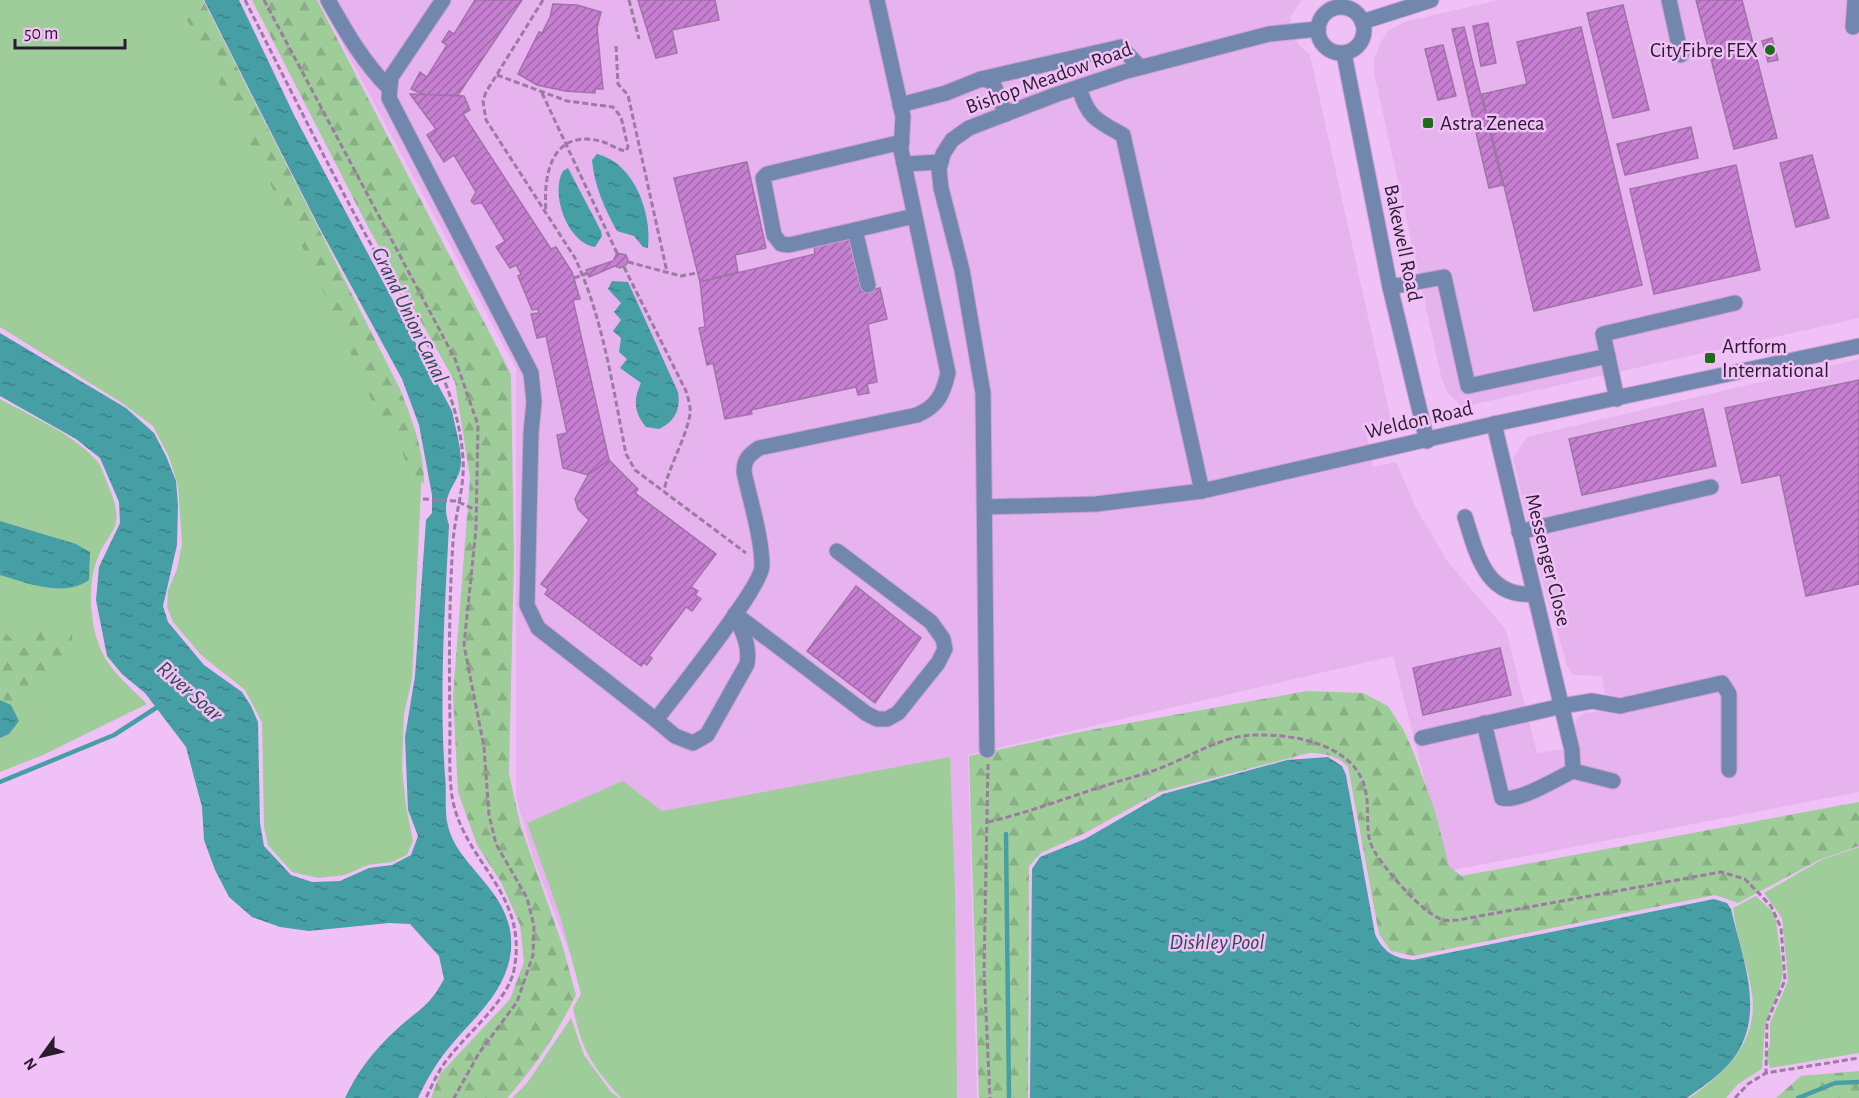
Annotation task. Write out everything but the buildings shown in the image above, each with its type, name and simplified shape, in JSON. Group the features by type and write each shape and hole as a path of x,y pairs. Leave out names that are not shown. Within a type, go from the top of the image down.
{"street":[{"path":"328,0 354,46 374,73 389,88"},
{"path":"443,0 391,77 389,88 392,109 531,374 534,402 531,433 527,605 538,628 656,720 686,741 693,743 708,735 747,664 749,652 735,614"},
{"path":"656,720 735,614 761,574 762,565 744,472 744,462 750,454 759,448 917,415 933,408 943,393 948,373 904,164 903,117 877,0"},
{"path":"1362,22 1431,0"},
{"path":"1669,0 1681,55"},
{"path":"1853,27 1855,0"},
{"path":"1336,4 1353,10 1362,22 1362,36 1353,49 1344,54 1335,54 1322,45 1318,36 1318,29 1326,13 1336,4"},
{"name":"Bishop Meadow Road","path":"941,162 942,154 952,140 969,128 1079,87 1140,67 1269,34 1318,29"},
{"path":"900,105 946,93 981,78 1121,47 1140,67"},
{"name":"Bakewell Road","path":"1344,54 1390,287 1427,441"},
{"path":"981,78 992,81 1006,114"},
{"path":"1079,87 1083,105 1091,116 1123,135 1202,491"},
{"path":"902,142 767,174 763,178 774,235 782,244 914,216"},
{"path":"904,164 941,162 941,188 962,270 983,393 987,750"},
{"path":"855,230 868,285"},
{"path":"1390,287 1444,277 1468,387 1608,356"},
{"path":"1617,399 1603,333 1735,303"},
{"name":"Weldon Road","path":"985,507 1096,504 1202,491 1494,424 1859,346"},
{"name":"Messenger Close","path":"1494,424 1569,736 1573,771"},
{"path":"1519,532 1710,487"},
{"path":"1465,517 1481,563 1490,577 1509,593 1534,594"},
{"path":"735,614 867,714 877,719 887,719 898,713 938,663 945,649 943,639 931,622 837,551"},
{"path":"1422,738 1562,706 1592,701 1620,706 1722,683 1729,694 1729,770"},
{"path":"1484,723 1502,798 1509,799 1535,790 1573,771 1613,782"}],"path":[{"path":"245,0 303,118 420,332 455,405 464,461 461,503 456,518 451,583 449,674 451,789 464,834 503,892 511,912 518,946 513,975 486,1014 437,1074 426,1098"},
{"path":"264,0 454,359 478,425 476,529 464,645 484,747 489,815 496,844 527,898 534,926 533,955 516,1002 479,1053 454,1098"},
{"path":"543,0 483,101 486,120 583,275 592,300 626,454 635,470 762,565"},
{"path":"629,0 639,39"},
{"path":"616,46 618,84 628,95 667,272"},
{"path":"497,75 567,101 613,107 621,117 628,147 622,151 600,141 572,140 555,156 547,171 546,213"},
{"path":"542,93 617,253"},
{"path":"628,262 681,276 697,273"},
{"path":"624,267 686,391 689,403 690,414 668,469 664,491"},
{"path":"574,278 588,273"},
{"path":"423,499 456,501 476,510"},
{"path":"988,822 1031,812 1169,765 1196,751 1227,741 1253,734 1280,736 1344,755 1359,772 1366,790 1370,843 1377,856 1428,912 1443,920 1458,920 1721,872 1744,879 1771,906 1782,928 1785,980 1767,1022 1766,1073"},
{"path":"987,750 988,822 984,970 990,1098"},
{"path":"1735,1098 1748,1084 1766,1073 1859,1058"}],"shaded area":[{"path":"319,0 1302,0 1290,17 1297,43 1310,55 1393,429 1367,436 1373,467 1396,462 1416,508 1448,562 1506,630 1537,753 1579,747 1575,727 1577,719 1584,713 1607,710 1602,676 1573,675 1567,666 1538,565 1513,458 1527,437 1859,359 1859,792 1448,871 1393,656 968,755 977,1098 655,1098 573,962 533,857 516,797 516,369"},
{"path":"1498,0 1859,0 1859,318 1462,407 1447,392 1441,376 1374,73 1374,60 1380,43 1389,30 1404,22"}],"green space":[{"path":"0,0 201,0 422,468 412,679 404,714 402,768 413,841 407,855 392,862 368,865 345,875 318,878 292,872 268,845 264,827 262,722 245,690 201,655 173,622 167,607 168,590 177,569 182,544 178,486 169,457 153,426 122,403 0,327"},
{"path":"177,0 203,0 400,389 420,446 424,483 411,472 407,464 396,421 379,417 311,264"},
{"path":"252,0 317,0 511,374 514,559 509,774 521,827 562,944 576,995 545,1049 507,1098 431,1098 440,1074 510,999 524,962 520,925 501,882 477,845 458,792 453,696 470,478 455,382 369,229"},
{"path":"0,399 76,442 100,466 114,501 116,522 95,566 91,587 93,624 108,663 147,704 43,755 0,772"},
{"path":"57,628 72,633 69,657 63,667 46,685 17,708 0,697 0,629 12,639 26,643 43,630"},
{"path":"1307,691 1363,693 1388,706 1403,729 1413,751 1435,811 1449,866 1461,876 1859,802 1859,846 1819,860 1738,903 1715,895 1414,956 1391,951 1379,934 1348,767 1340,760 1309,753 1160,792 1085,833 1041,853 1029,866 1028,1098 979,1098 969,756 1085,731"},
{"path":"950,757 955,890 957,1098 621,1098 595,1067 580,1036 573,1008 581,994 561,919 527,823 623,781 662,811"},
{"path":"1859,847 1859,1053 1770,1068 1766,1055 1770,1044 1770,1023 1788,981 1782,918 1764,893 1821,860"},
{"path":"1756,896 1775,914 1783,971 1779,991 1765,1026 1762,1069 1738,1084 1726,1098 1689,1098 1727,1067 1737,1055 1750,1027 1753,1011 1752,994 1733,908"},
{"path":"571,1018 584,1055 611,1092 619,1098 512,1098 527,1083"},
{"path":"1859,1071 1859,1098 1776,1098 1801,1076"}],"water":[{"name":"River Soar","path":"204,0 239,0 295,117 452,411 459,443 460,470 446,504 449,525 443,650 443,745 446,814 454,841 495,896 504,912 510,929 511,949 509,963 497,989 442,1057 418,1098 345,1098 373,1053 428,1003 438,989 444,979 439,956 410,924 389,923 309,931 280,927 252,917 229,897 215,870 204,840 202,807 186,747 145,693 122,674 107,656 96,600 99,567 120,523 119,502 100,458 76,439 0,396 0,333 126,408 154,433 176,481 178,505 177,545 163,606 168,622 204,665 242,692 258,722 260,823 264,846 291,875 312,882 340,881 369,868 392,865 411,855 418,836 408,810 405,737 415,676 426,520 432,513 432,495 419,425 402,379 319,227"},
{"path":"597,154 610,159 631,179 644,206 649,235 648,248 643,247 634,236 617,231 595,179 592,160"},
{"path":"568,168 601,231 602,236 595,247 576,237 564,216 560,204 559,180 563,171"},
{"path":"612,281 628,282 678,392 679,404 676,414 669,423 659,429 646,427 642,422 636,406 641,383 620,368 627,359 619,352 621,338 613,331 621,320 614,312 621,303 608,289"},
{"path":"0,521 76,544 90,552 89,580 68,588 57,588 33,585 0,575"},
{"path":"0,700 11,705 19,721 9,734 0,738"},
{"name":"Dishley Pool","path":"1328,757 1342,766 1346,775 1375,934 1386,950 1400,958 1413,960 1714,899 1727,903 1731,909 1745,966 1750,1005 1749,1023 1743,1042 1733,1059 1717,1075 1687,1098 1030,1098 1032,869 1040,857 1085,839 1163,794 1287,760"}],"waterway":[{"path":"0,782 114,735 159,706"},
{"path":"1006,834 1009,1098"},
{"path":"1798,1098 1835,1083 1859,1082"}],"place":[{"name":"CityFibre FEX","path":"1770,50"},
{"name":"Astra Zeneca","path":"1428,123"},
{"name":"Artform International","path":"1710,358"}],"water label":[{"name":"Grand Union Canal","path":"410,315"}]}
